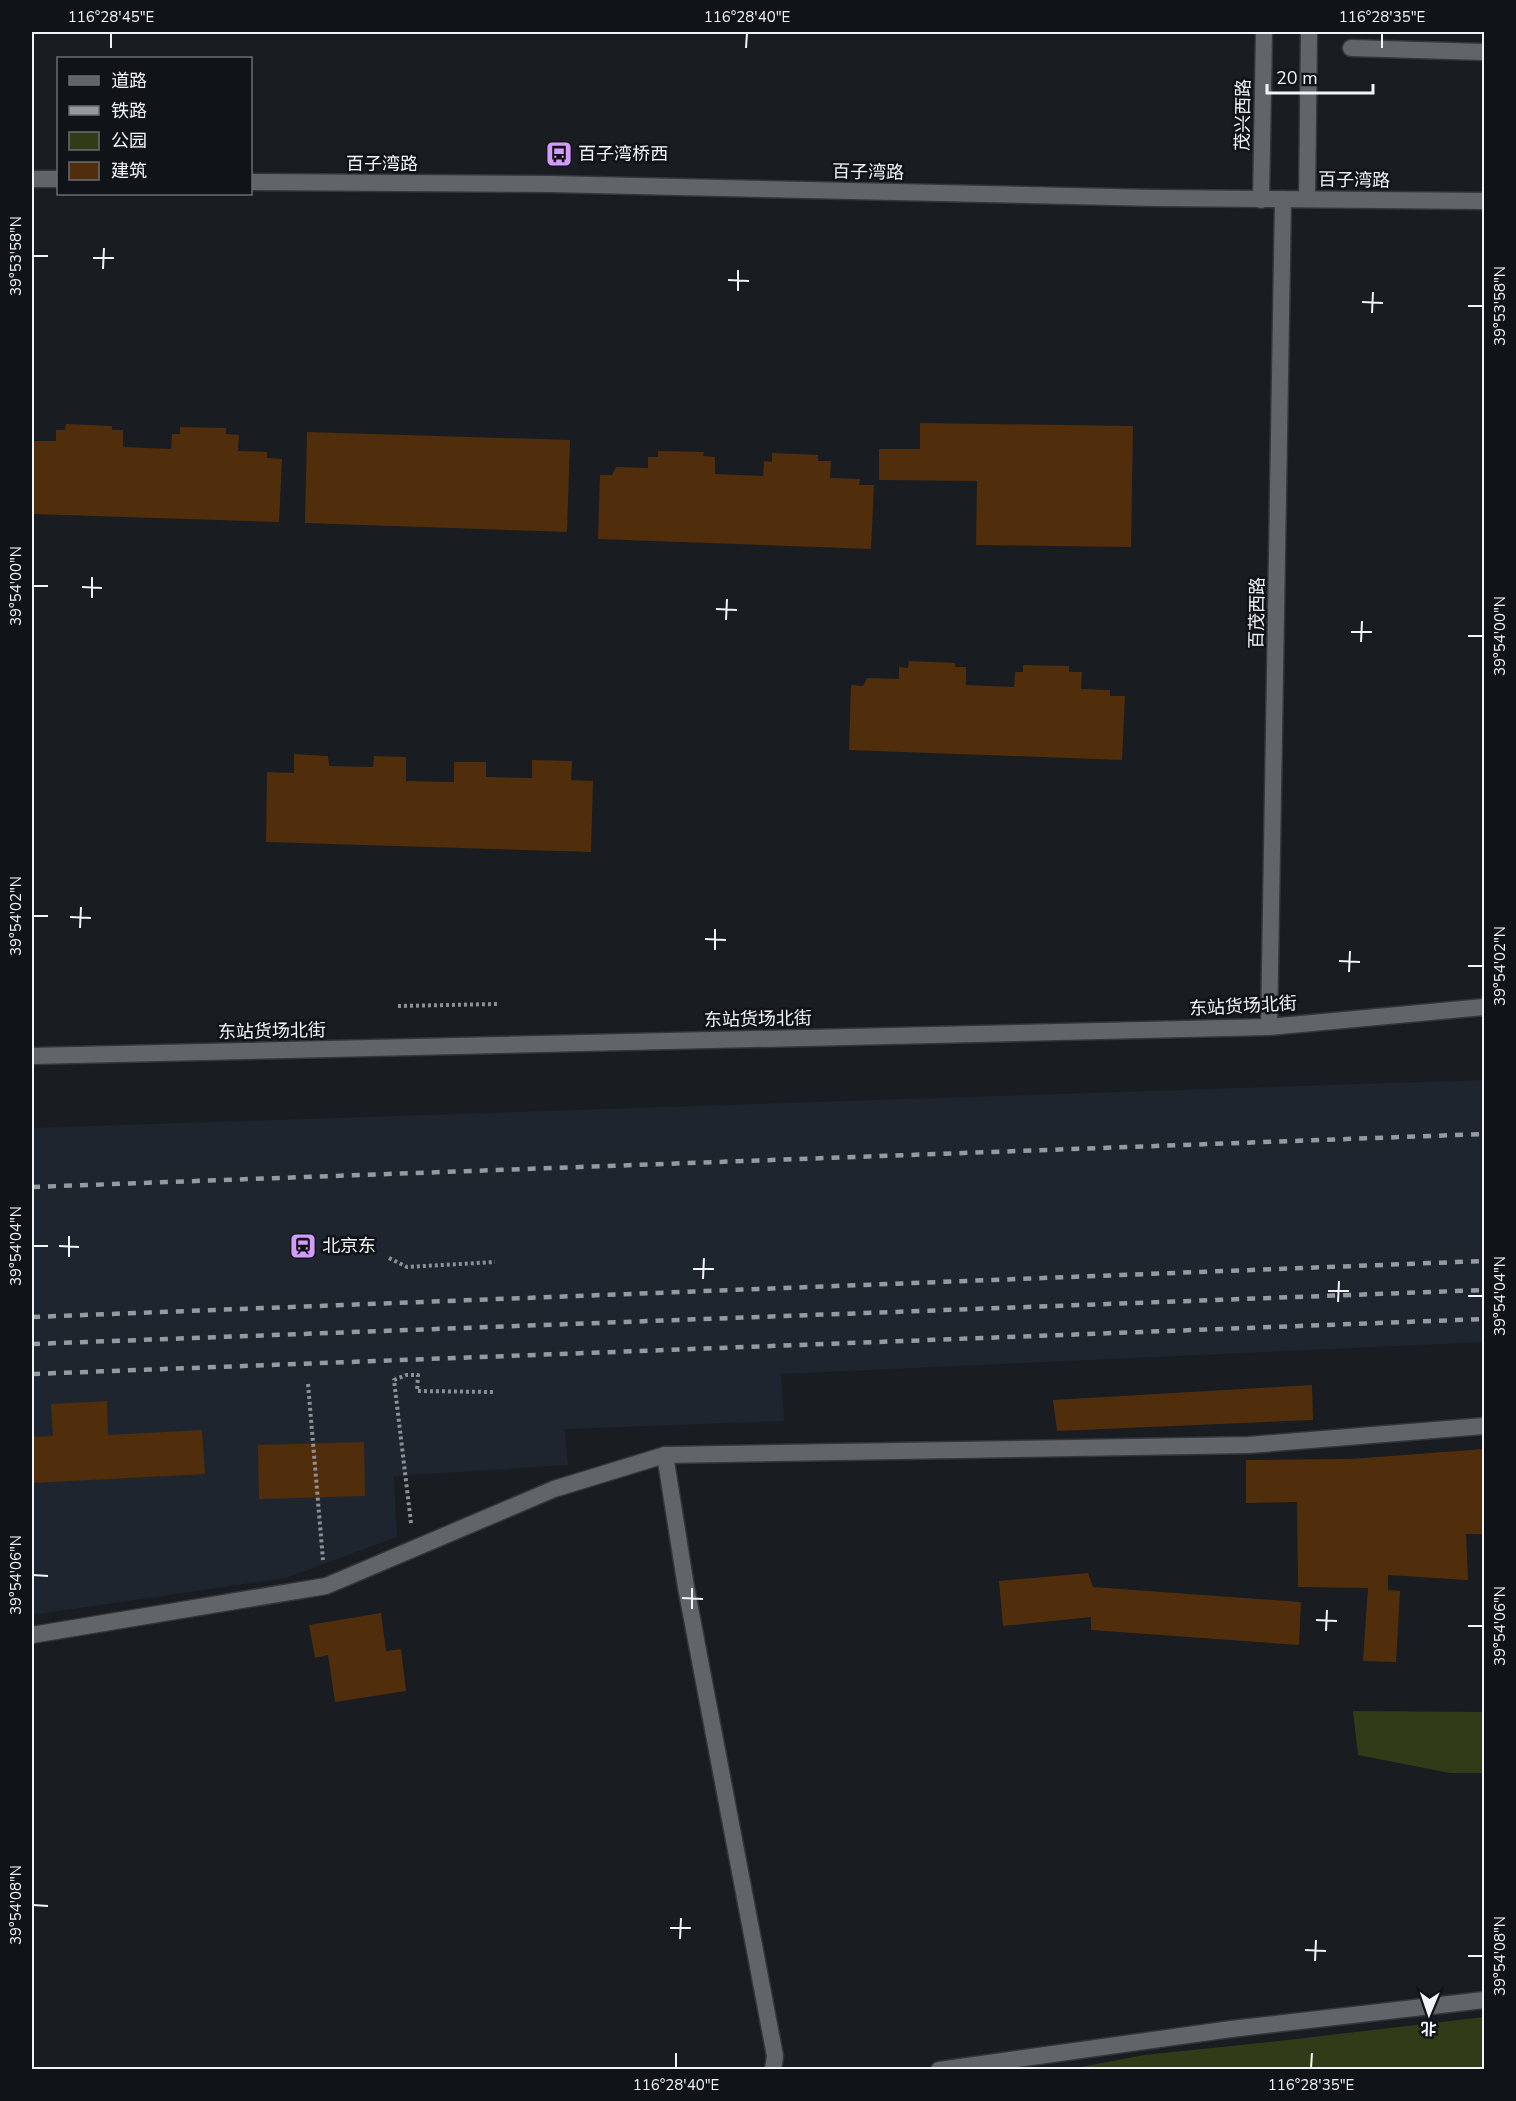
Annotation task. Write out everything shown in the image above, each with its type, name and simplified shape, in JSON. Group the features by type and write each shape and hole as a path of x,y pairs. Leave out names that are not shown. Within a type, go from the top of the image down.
{"street":[{"name":"茂兴西路","path":"1261,200 1264,32"},
{"path":"1307,199 1309,32"},
{"path":"1351,48 1485,52"},
{"path":"32,179 57,179"},
{"name":"百子湾路","path":"252,182 562,184 1261,200 1485,201"},
{"name":"百茂西路","path":"1269,1027 1283,199"},
{"name":"东站货场北街","path":"32,1056 1269,1027 1485,1007"},
{"path":"32,1635 326,1586 554,1489 664,1455 1249,1445 1485,1426"},
{"path":"664,1455 686,1587 775,2056 774,2070"},
{"path":"939,2070 1231,2029 1485,2000"}],"path":[{"path":"398,1006 497,1004"},
{"path":"389,1258 407,1267 495,1262"},
{"path":"414,1548 394,1380 406,1375 418,1375 417,1391 493,1392"},
{"path":"308,1384 316,1497 326,1586"}],"shaded area":[{"path":"1484,1080 1484,1342 781,1374 784,1421 565,1429 568,1465 394,1476 397,1537 286,1578 32,1615 32,1128"}],"green space":[{"path":"1353,1711 1484,1712 1484,1773 1450,1773 1358,1755"},
{"path":"1484,2017 1484,2069 1070,2069 1144,2055"}],"building":[{"path":"920,423 1133,426 1131,547 976,545 977,481 879,480 879,449 920,449"},
{"path":"66,424 112,426 112,430 123,430 123,447 171,449 172,434 180,434 180,427 226,428 226,434 239,435 238,451 267,452 267,458 282,459 279,522 32,514 32,441 56,441 56,430 65,430"},
{"path":"307,432 570,440 567,532 305,523"},
{"path":"658,451 704,452 703,456 715,457 715,474 763,476 764,461 772,462 772,453 818,455 818,461 831,461 830,478 860,479 859,485 874,485 871,549 598,539 600,475 612,475 616,467 648,468 648,457 658,457"},
{"path":"909,661 955,663 955,667 966,667 966,685 1014,687 1015,672 1023,672 1023,665 1069,666 1069,672 1082,672 1081,689 1110,690 1110,696 1125,696 1122,760 849,750 851,685 863,686 867,678 899,679 899,667 908,668"},
{"path":"294,754 328,756 329,766 373,767 374,756 406,757 406,781 454,782 454,762 486,762 486,777 532,778 532,760 572,761 571,780 593,781 591,852 266,842 267,772 294,773"},
{"path":"1312,1385 1313,1420 1057,1431 1053,1400"},
{"path":"107,1401 108,1435 202,1430 205,1474 32,1483 32,1437 53,1436 51,1404"},
{"path":"364,1442 365,1496 259,1499 258,1445"},
{"path":"1484,1449 1484,1534 1466,1534 1468,1580 1388,1575 1388,1590 1400,1591 1396,1662 1363,1661 1368,1588 1298,1587 1297,1502 1246,1503 1246,1460 1351,1459"},
{"path":"1088,1573 1093,1587 1301,1602 1299,1645 1091,1630 1091,1617 1003,1626 999,1581"},
{"path":"381,1613 386,1651 401,1649 406,1691 335,1702 328,1655 315,1658 309,1625"}],"railway":[{"path":"32,1187 1484,1134"},
{"path":"32,1317 1484,1261"},
{"path":"32,1344 1484,1290"},
{"path":"32,1374 1484,1319"}],"place":[{"name":"百子湾桥西","path":"559,154"},
{"name":"北京东","path":"303,1246"}]}
